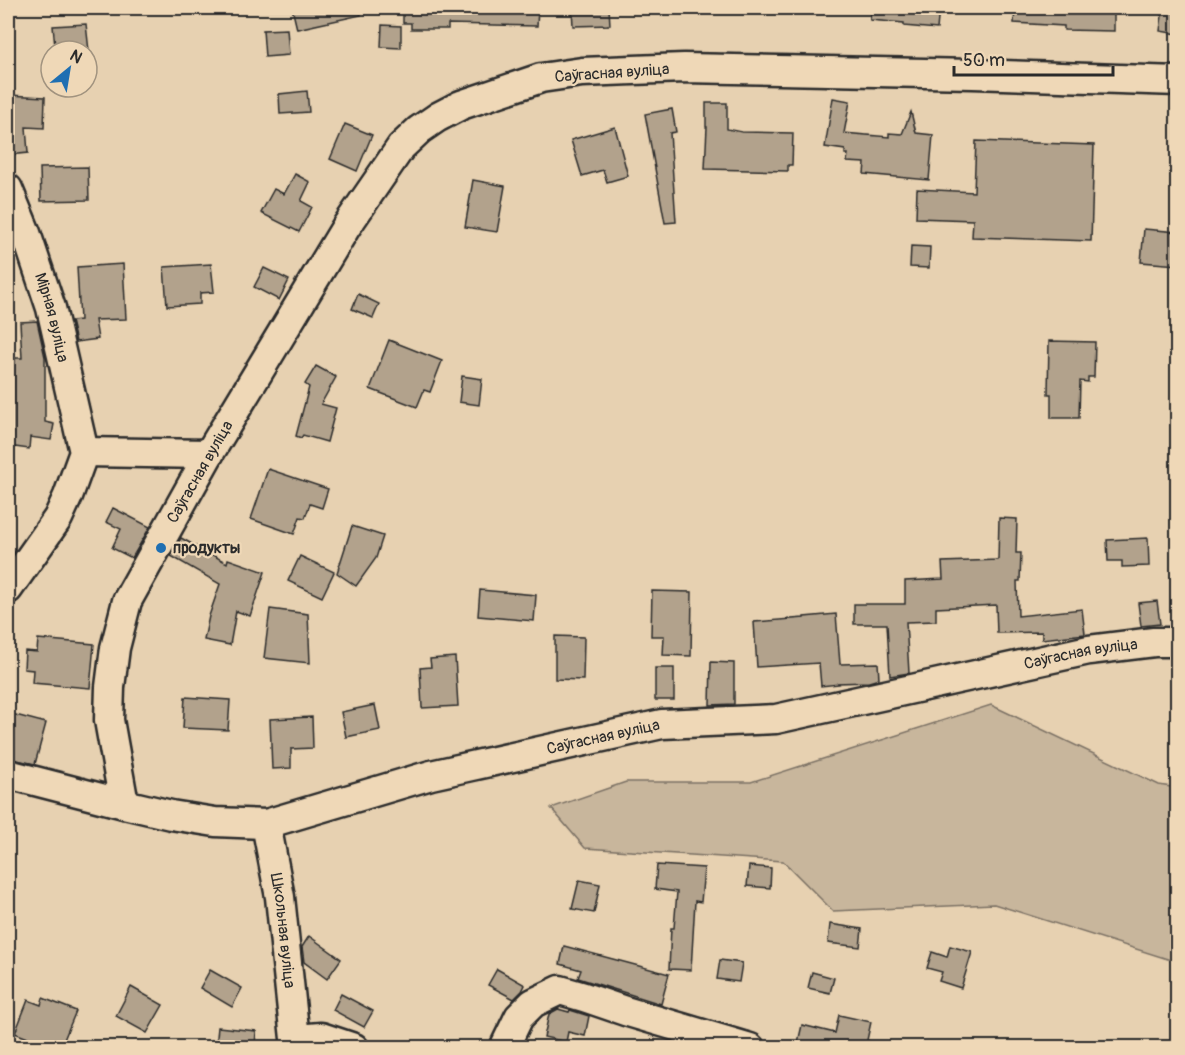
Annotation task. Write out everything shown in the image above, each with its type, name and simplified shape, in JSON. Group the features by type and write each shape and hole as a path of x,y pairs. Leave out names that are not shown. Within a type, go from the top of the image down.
{"street":[{"name":"Саўгасная вуліца","path":"1178,81 684,68 582,72 541,78 461,105 438,117 424,126 401,147 346,227 209,454 128,601 115,648 109,720 124,804 215,822 267,824 431,775 662,724 776,720 1089,650 1154,642 1178,642"},
{"name":"Мірная вуліца","path":"8,189 26,233 51,308 84,452"},
{"path":"8,590 58,518 69,495 84,452 209,454"},
{"path":"8,774 124,804"},
{"name":"Школьная вуліца","path":"267,824 280,897 296,1043 321,1037 354,1047"},
{"path":"504,1047 519,1017 533,1003 560,990 750,1047"}],"shaded area":[{"path":"991,705 1159,785 1177,788 1177,962 994,904 833,911 783,861 585,848 551,808 626,782 751,782"}],"building":[{"path":"292,8 360,8 361,15 297,29"},
{"path":"403,8 538,8 537,26 448,24 448,29 411,29 411,23 403,23"},
{"path":"572,8 609,8 610,25 573,26"},
{"path":"871,8 939,8 937,29 870,20"},
{"path":"1015,8 1114,8 1114,31 1064,30 1064,26 1014,23"},
{"path":"1163,8 1178,8 1178,34 1160,31"},
{"path":"86,24 88,39 54,39 53,26"},
{"path":"382,25 401,26 401,48 381,47"},
{"path":"287,29 289,55 265,57 263,30"},
{"path":"307,91 309,112 280,114 279,94"},
{"path":"8,95 45,99 44,128 26,127 28,153 9,155"},
{"path":"833,98 850,101 844,133 889,137 889,133 902,134 911,112 916,133 933,135 929,180 864,174 865,163 847,162 848,154 845,154 845,150 825,147"},
{"path":"706,103 727,103 727,129 742,132 793,133 792,165 788,165 788,171 705,169"},
{"path":"672,109 676,132 670,133 676,222 665,223 645,114"},
{"path":"345,124 372,135 357,171 330,159"},
{"path":"615,127 628,176 607,182 603,170 582,176 571,140"},
{"path":"976,141 1094,145 1091,241 972,237 973,220 916,218 917,189 974,192"},
{"path":"88,167 89,200 41,201 40,168"},
{"path":"295,174 310,182 301,201 312,207 299,232 261,213 274,189 284,194"},
{"path":"473,180 505,186 497,232 465,227"},
{"path":"1144,229 1178,232 1178,265 1141,262"},
{"path":"911,246 930,247 929,268 910,267"},
{"path":"123,264 126,319 95,320 98,339 76,342 71,321 80,320 77,267"},
{"path":"211,264 214,292 200,293 200,304 167,306 164,267"},
{"path":"264,268 289,280 279,300 254,287"},
{"path":"358,294 379,304 373,318 352,309"},
{"path":"37,321 45,357 45,422 54,424 51,440 30,437 29,449 8,446 8,358 22,358 20,322"},
{"path":"389,340 442,361 430,392 424,390 417,407 370,389"},
{"path":"1049,341 1095,342 1094,377 1088,377 1088,382 1080,381 1079,418 1051,418 1051,394 1048,394"},
{"path":"316,366 336,377 321,404 336,408 327,442 303,435 301,438 296,436 309,387 305,384"},
{"path":"462,376 482,379 479,405 459,402"},
{"path":"268,469 328,489 322,508 310,504 305,518 300,517 294,534 251,519"},
{"path":"113,508 150,527 132,558 112,548 121,529 106,522"},
{"path":"999,518 1017,519 1016,553 1021,553 1020,581 1017,581 1018,616 1082,609 1085,634 1042,639 1042,632 997,633 996,605 936,608 936,621 906,622 909,673 890,676 887,624 854,624 854,604 905,604 905,581 943,579 942,562 998,560"},
{"path":"352,526 383,536 376,558 356,586 337,573"},
{"path":"181,538 227,563 228,559 265,572 250,616 236,611 230,645 204,640 220,584 171,556"},
{"path":"1148,538 1149,566 1122,567 1122,561 1108,561 1107,540"},
{"path":"300,556 334,572 322,597 288,581"},
{"path":"480,590 536,595 534,621 478,616"},
{"path":"652,591 692,592 691,656 663,655 664,636 651,636"},
{"path":"1157,601 1160,624 1141,626 1138,603"},
{"path":"270,609 308,614 310,663 264,658"},
{"path":"836,614 840,664 878,663 879,679 821,686 819,663 757,667 754,622"},
{"path":"555,636 584,637 583,680 555,679"},
{"path":"38,639 94,644 90,688 32,683 33,670 24,669 25,651 37,652"},
{"path":"455,657 458,706 422,708 420,668 431,667 430,659"},
{"path":"711,662 734,663 734,704 710,705"},
{"path":"655,668 674,668 674,700 655,700"},
{"path":"185,697 230,700 228,730 183,728"},
{"path":"375,705 380,730 346,737 341,712"},
{"path":"8,713 46,723 35,764 8,758"},
{"path":"312,717 313,748 291,749 291,768 272,769 270,719"},
{"path":"657,865 704,868 701,902 695,901 691,970 669,969 671,928 674,928 677,892 655,889"},
{"path":"749,866 771,868 770,888 747,886"},
{"path":"579,880 600,884 594,913 572,909"},
{"path":"830,924 862,929 860,947 828,943"},
{"path":"309,936 341,959 327,979 304,962 302,947"},
{"path":"564,946 669,974 661,1004 578,978 581,970 560,964"},
{"path":"950,946 972,952 961,988 939,981 942,972 927,968 932,952 947,957"},
{"path":"720,960 742,963 739,982 717,979"},
{"path":"497,969 525,985 514,999 488,985"},
{"path":"210,970 242,988 232,1007 200,988"},
{"path":"812,972 834,978 830,993 808,988"},
{"path":"131,987 163,1005 147,1033 116,1016"},
{"path":"341,994 373,1011 364,1027 333,1010"},
{"path":"43,998 76,1011 61,1047 51,1047 15,1033 28,1000 41,1005"},
{"path":"558,1009 589,1016 585,1036 568,1032 566,1042 544,1037 549,1014"},
{"path":"839,1015 871,1022 867,1040 869,1047 797,1047 802,1025 835,1033"},
{"path":"218,1027 256,1031 255,1047 216,1047"}],"place":[{"name":"продукты","path":"161,548"}]}
